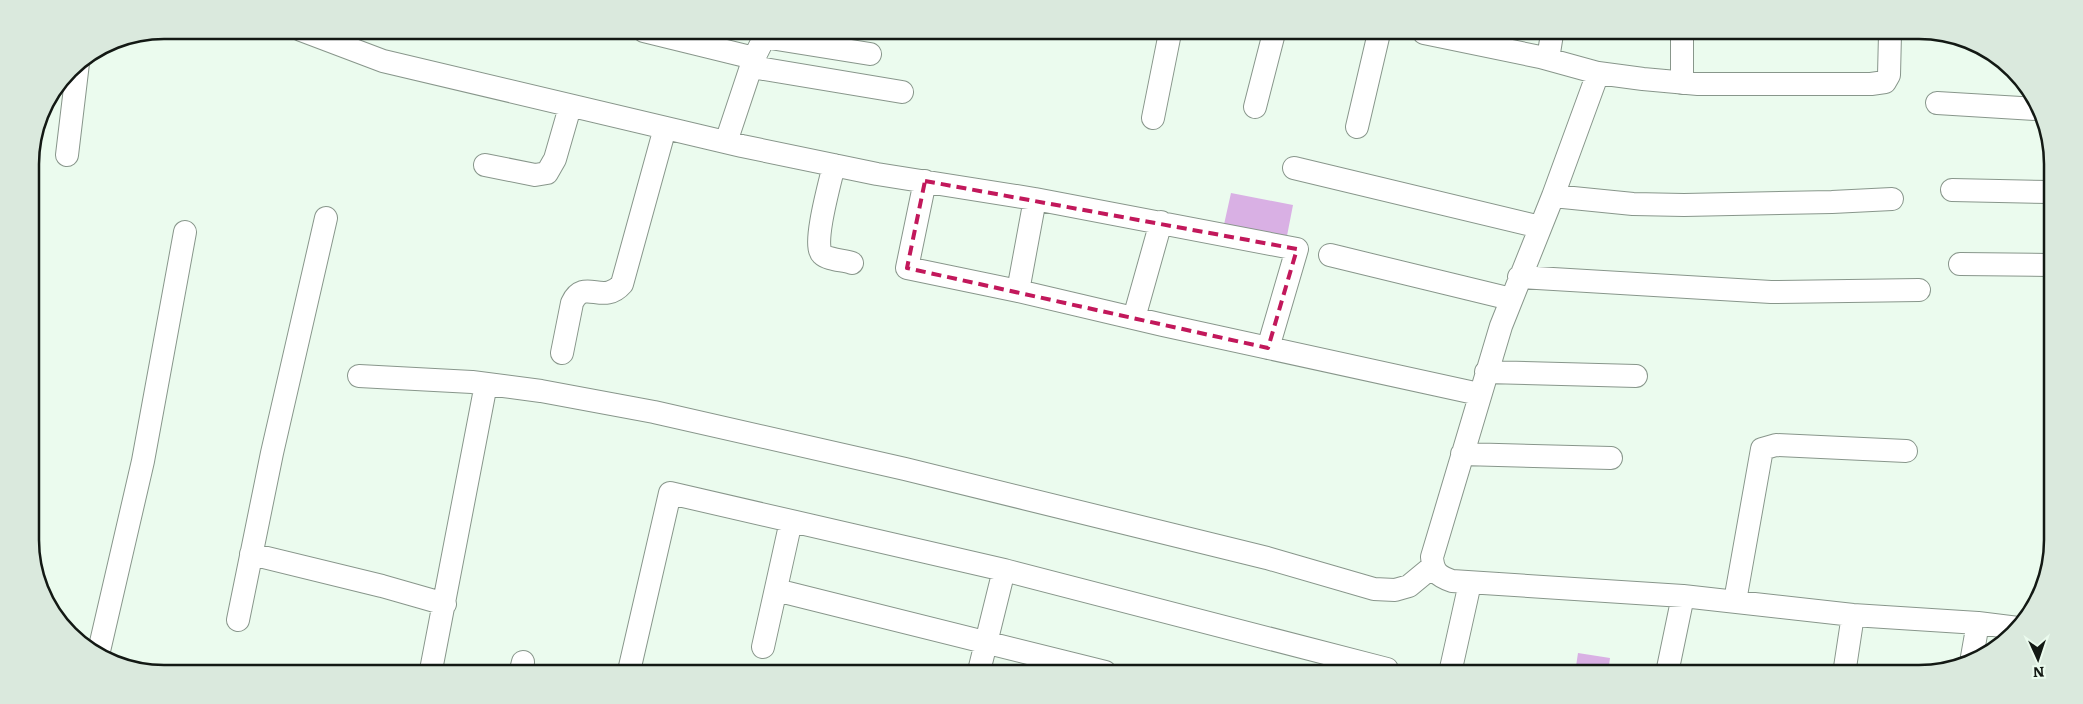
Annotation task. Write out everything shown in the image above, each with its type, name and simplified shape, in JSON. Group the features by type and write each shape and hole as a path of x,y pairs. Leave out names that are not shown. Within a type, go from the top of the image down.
{"street":[{"path":"325,39 383,61 570,107 726,142 834,165 1035,199 1297,249 1268,348"},
{"path":"672,39 753,62 902,92"},
{"path":"726,142 753,62 764,39"},
{"path":"792,39 870,54"},
{"path":"1153,118 1169,39"},
{"path":"1255,107 1272,39"},
{"path":"1357,127 1378,39"},
{"path":"1453,39 1548,59 1598,73 1682,83 1871,84 1885,82 1889,75 1890,39"},
{"path":"1548,59 1551,39"},
{"path":"1682,39 1682,83"},
{"path":"1598,73 1553,196 1519,277 1479,394 1432,557 1432,567 1438,576 1452,581 1470,583 1683,596 1853,615 1978,622 2010,627"},
{"path":"67,155 77,74"},
{"path":"1937,103 2031,110"},
{"path":"486,164 535,175 547,173 555,160 570,107"},
{"path":"562,353 572,303 576,296 580,292 585,291 606,294 616,291 622,284 664,128"},
{"path":"834,165 820,230 819,249 821,254 828,257 852,262"},
{"path":"1294,168 1540,227"},
{"path":"925,181 907,268 1479,394"},
{"path":"1952,190 2044,192"},
{"path":"1553,196 1633,204 1676,205 1892,199"},
{"path":"1018,291 1035,199"},
{"path":"238,620 272,453 326,218"},
{"path":"1134,318 1161,222"},
{"path":"100,647 143,461 185,232"},
{"path":"1330,255 1511,299"},
{"path":"1960,264 2044,266"},
{"path":"1519,277 1771,292 1918,290"},
{"path":"1486,372 1636,376"},
{"path":"359,376 486,384 541,391 624,406 905,469 1266,558 1374,589 1395,590 1409,586 1432,567"},
{"path":"432,665 486,384"},
{"path":"1735,602 1762,449 1776,445 1906,451"},
{"path":"1462,454 1611,458"},
{"path":"630,665 670,493 1004,570 1334,664"},
{"path":"763,647 792,521"},
{"path":"251,554 382,586 445,604"},
{"path":"981,665 1004,570"},
{"path":"1452,665 1470,583"},
{"path":"776,590 1078,665"},
{"path":"1669,665 1683,596"},
{"path":"1845,665 1853,615"},
{"path":"1973,653 1978,622"}],"highlighted area":[{"path":"925,181 1297,249 1268,348 907,268"}],"building":[{"path":"1231,193 1293,205 1286,241 1223,229"},
{"path":"1578,653 1610,658 1609,665 1576,665"}]}
